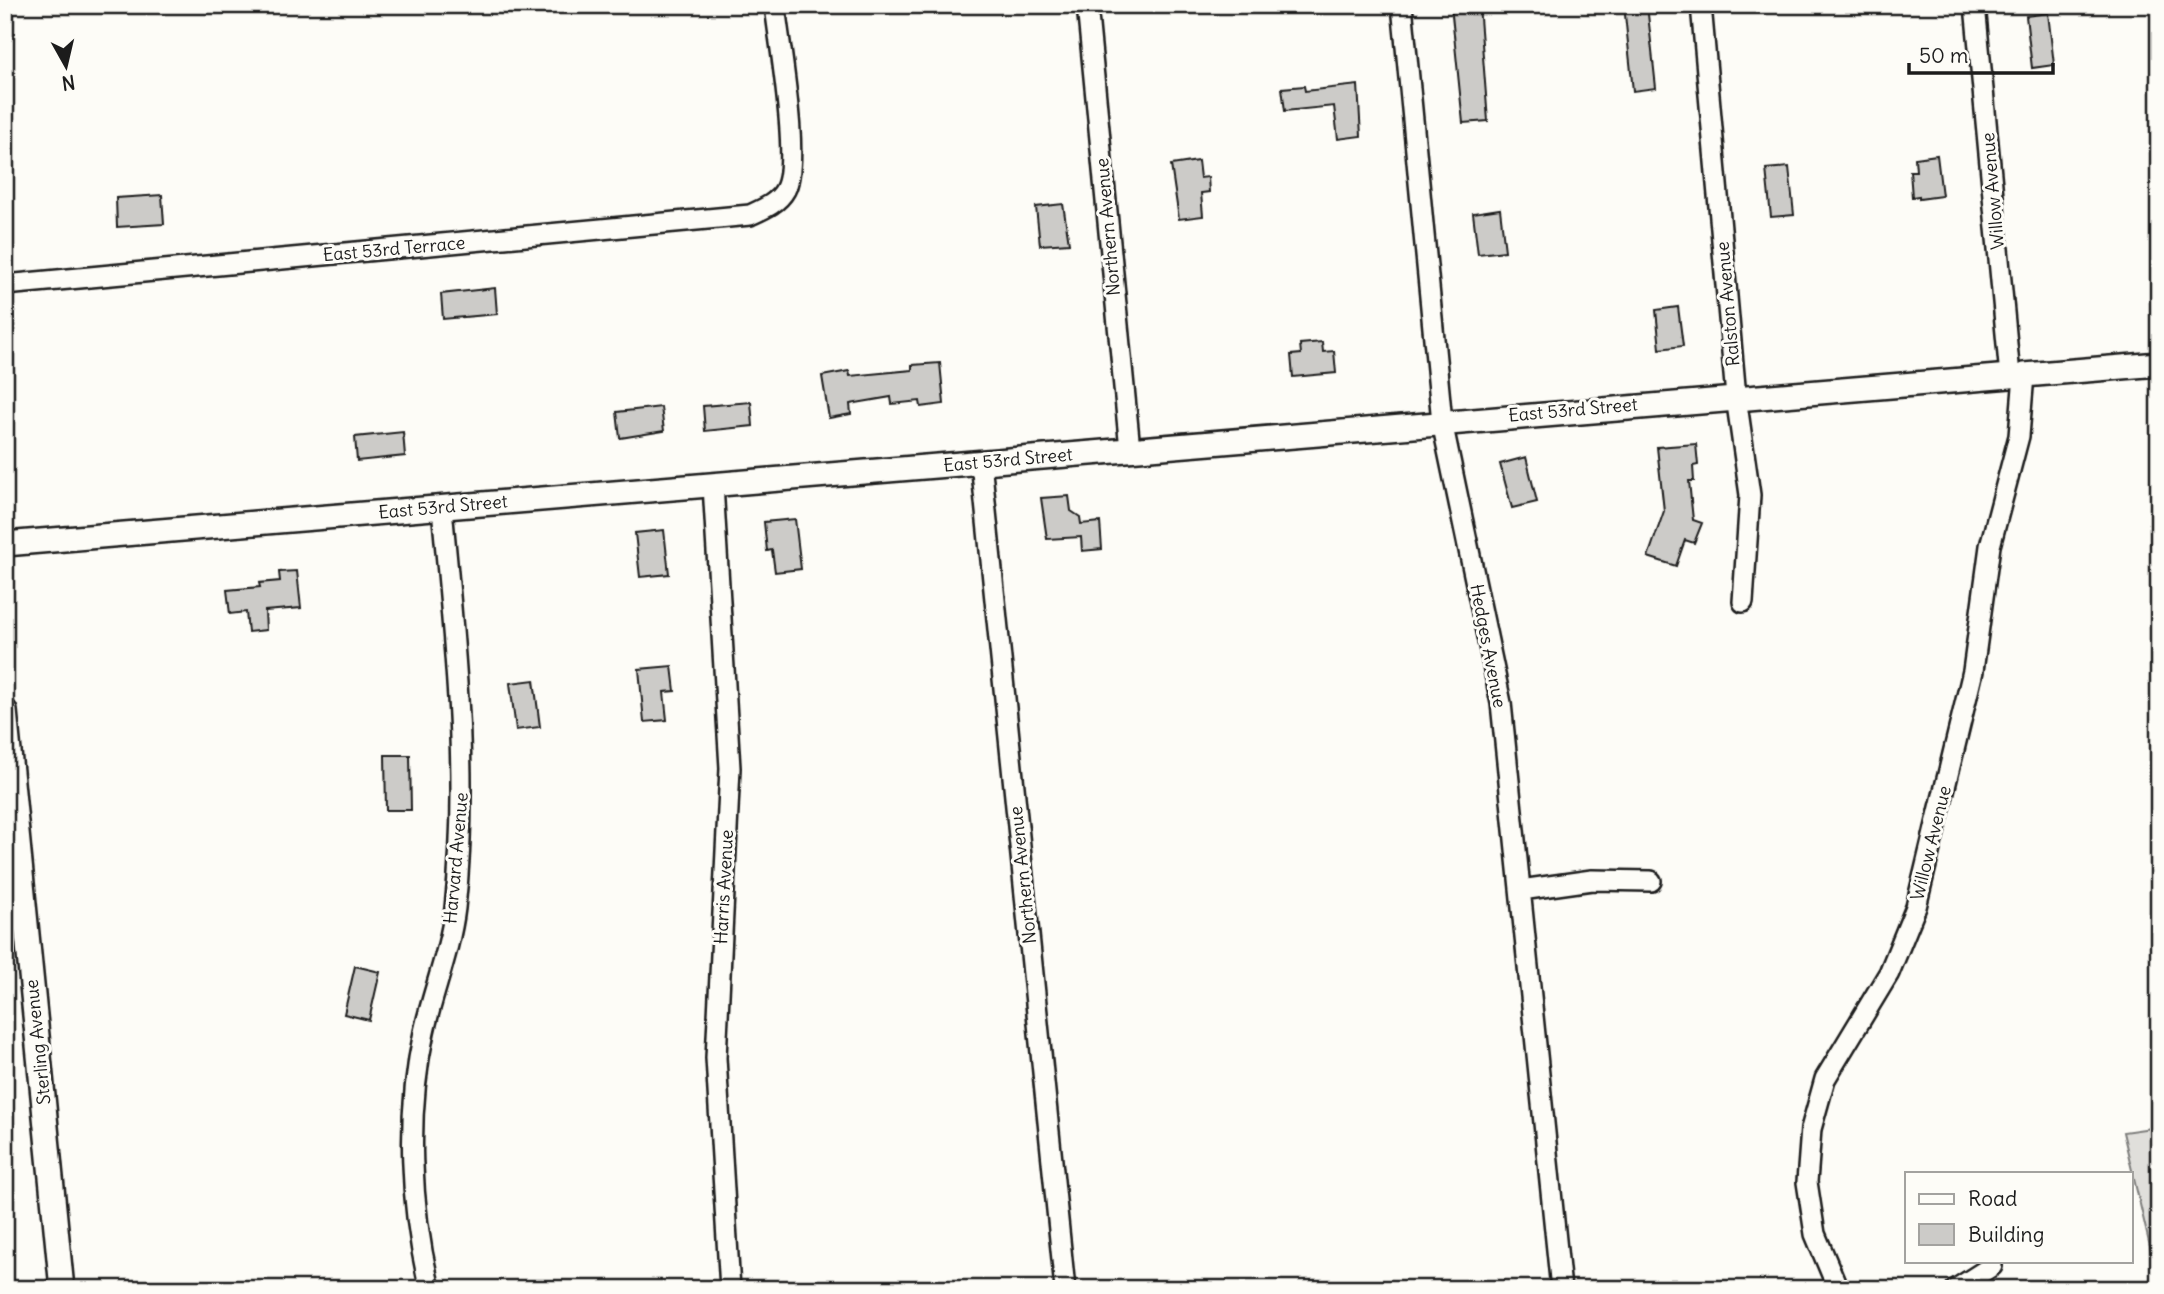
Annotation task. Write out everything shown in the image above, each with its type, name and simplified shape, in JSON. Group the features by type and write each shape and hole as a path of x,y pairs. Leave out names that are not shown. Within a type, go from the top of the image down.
{"street":[{"name":"East 53rd Terrace","path":"5,285 750,215 778,199 785,192 791,177 790,143 775,5"},
{"name":"Northern Avenue","path":"1087,5 1130,449"},
{"name":"Hedges Avenue","path":"1402,5 1442,422 1501,703 1561,1289"},
{"name":"Ralston Avenue","path":"1701,5 1736,397 1750,495 1743,602"},
{"name":"Willow Avenue","path":"1838,1289 1815,1234 1807,1182 1811,1129 1825,1079 1889,973 1916,907 1973,671 1990,546 2019,436 2017,375 1975,5"},
{"name":"East 53rd Street","path":"5,544 1736,397 2159,365"},
{"name":"Northern Avenue","path":"981,462 1065,1289"},
{"name":"Harris Avenue","path":"713,485 730,768 716,1058 730,1289"},
{"name":"Harvard Avenue","path":"430,1289 419,1244 416,1208 414,1146 418,1070 424,1033 454,912 462,814 462,722 442,508"},
{"name":"Sterling Avenue","path":"5,711 62,1289"},
{"path":"1521,890 1592,880 1651,881"},
{"path":"1956,1289 1992,1266"}],"shaded area":[{"path":"2159,1127 2159,1285 2123,1132"}],"building":[{"path":"1451,5 1479,5 1488,121 1463,123"},
{"path":"1624,5 1647,5 1656,88 1633,91"},
{"path":"2048,13 2054,65 2032,68 2026,16"},
{"path":"1358,85 1361,136 1338,139 1334,106 1285,111 1282,88 1304,86 1305,91"},
{"path":"1937,155 1942,196 1919,199 1919,196 1912,197 1910,171 1916,171 1915,158"},
{"path":"1198,161 1200,178 1208,177 1209,192 1201,193 1203,216 1179,219 1171,165"},
{"path":"1789,167 1794,215 1771,217 1766,169"},
{"path":"162,195 164,224 117,227 116,198"},
{"path":"1063,204 1069,243 1040,245 1036,207"},
{"path":"1500,209 1505,251 1478,254 1473,213"},
{"path":"495,288 497,314 443,319 441,294"},
{"path":"1678,307 1683,346 1660,349 1656,310"},
{"path":"1322,342 1323,352 1334,351 1336,373 1293,377 1291,355 1301,354 1300,344"},
{"path":"940,363 944,404 921,407 920,401 892,404 891,397 850,404 851,414 829,418 822,376 849,371 850,376 912,370 912,365"},
{"path":"751,402 753,426 705,431 703,406"},
{"path":"661,407 664,431 620,438 617,412"},
{"path":"403,432 405,456 357,461 355,437"},
{"path":"1696,444 1698,465 1693,466 1694,481 1689,481 1693,520 1702,523 1694,543 1685,540 1676,566 1648,557 1664,511 1657,447"},
{"path":"1526,457 1537,502 1512,508 1500,464"},
{"path":"1069,496 1071,511 1080,517 1081,524 1100,522 1102,549 1082,551 1081,537 1047,539 1041,498"},
{"path":"795,519 801,569 775,572 772,550 767,551 764,522"},
{"path":"664,530 669,574 640,577 635,533"},
{"path":"297,571 301,608 265,611 266,630 248,632 246,612 230,614 227,590 260,587 259,583 280,581 279,572"},
{"path":"672,666 675,691 664,692 667,720 644,722 639,669"},
{"path":"534,680 540,727 516,730 510,683"},
{"path":"385,755 410,755 411,810 386,810"},
{"path":"355,966 380,972 369,1020 344,1014"}]}
